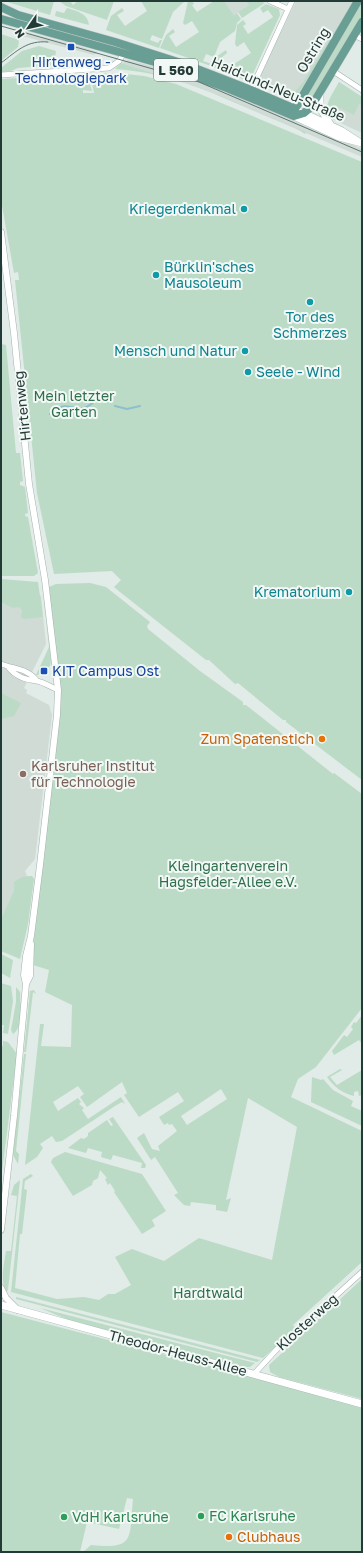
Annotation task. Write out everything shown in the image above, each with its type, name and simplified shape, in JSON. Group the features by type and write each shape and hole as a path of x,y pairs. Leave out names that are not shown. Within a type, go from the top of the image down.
{"main road":[{"name":"Ostring","path":"295,113 358,1"},
{"name":"Haid-und-Neu-Straße","path":"1,7 24,17 157,55 251,90 295,113 360,143"},
{"name":"Haid-und-Neu-Straße","path":"1,18 124,53 295,113"},
{"name":"Ostring","path":"304,113 311,107 320,93 362,22"},
{"path":"320,93 320,108 332,130"},
{"path":"295,113 304,113"},
{"name":"Haid-und-Neu-Straße","path":"304,113 332,130"},
{"name":"Theodor-Heuss-Allee","path":"1,1305 360,1402"}],"street":[{"path":"270,1 288,9"},
{"path":"251,90 292,1"},
{"path":"354,34 362,39"},
{"path":"1,75 109,68 119,62 124,53"},
{"path":"333,71 362,90"},
{"name":"Hirtenweg","path":"1,232 10,294 29,484 45,580 58,690 57,715 30,936 25,964 24,975 26,984 14,1116 1,1230"},
{"path":"1,664 9,668 16,667 33,676 37,681 58,690"},
{"name":"Klosterweg","path":"254,1374 273,1352 362,1272"},
{"path":"1,1288 6,1298 18,1310"}],"shaded area":[{"path":"224,1 246,1 249,5 234,15"},
{"path":"296,1 353,1 303,82 294,92 282,96 258,84 257,82"},
{"path":"23,31 98,52 94,55 22,36"},
{"path":"128,60 197,79 302,122 303,125 315,130 316,128 362,149 362,157 198,87 121,63"},
{"path":"339,82 362,97 362,133 334,120 327,113 327,106"},
{"name":"Karlsruher Institut für Technologie","path":"1,580 41,596 46,644 24,688 27,690 26,693 49,705 52,715 35,859 25,871 27,876 31,876 34,879 1,948"}],"green space":[{"path":"4,1 54,1 50,15"},
{"path":"59,1 70,1 73,5 78,1 114,1 107,20 66,6"},
{"path":"141,1 185,1 173,12 162,39 152,35 150,40 158,43 162,40 159,48 106,30 111,16 122,8 124,11 117,15 125,26 147,11"},
{"path":"188,1 192,1 194,4 192,5 197,12 214,1 224,1 234,15 237,13 241,19 237,23 235,31 220,42 214,57 206,54 203,61 212,64 211,66 160,48 166,35 173,29 175,32 169,36 176,47 199,32 192,21 185,25 183,23"},
{"path":"246,1 259,1 265,3 242,18 238,12 249,5"},
{"path":"353,1 296,98 289,95 294,92 303,82"},
{"path":"362,1 362,17 310,105 302,101"},
{"path":"266,4 279,9 280,15 251,78 245,80 213,67 216,57 226,50 227,53 221,58 228,68 251,53 244,42 237,47 235,44 237,25 243,20 246,24 243,26 248,34 273,17 268,10 263,13 260,8"},
{"path":"67,8 84,15 89,25 55,16 56,11 64,13"},
{"path":"1,34 19,40 18,47 1,61"},
{"path":"39,46 56,51 54,65 18,68 11,71 1,72 1,68 22,51"},
{"path":"121,63 198,87 212,93 185,83 162,77 115,69"},
{"name":"Mein letzter Garten","path":"116,73 144,76 176,84 362,162 362,780 286,722 286,720 283,720 238,683 235,684 209,660 206,660 114,587 121,580 112,571 54,574 37,493 15,280 19,280 18,272 14,273 1,200 1,79 87,74 92,91 83,90 83,93 94,93 90,74"},
{"path":"339,82 362,97 362,105 359,104 354,115 340,108 334,120 330,116 327,106"},
{"path":"266,115 306,132 305,134 296,128"},
{"path":"1,344 6,345 16,453 20,453 23,481 20,482 20,485 25,487 28,513 25,514 25,516 28,517 38,573 34,576 1,576"},
{"path":"1,579 38,582 43,617 26,619 21,618 22,610 19,607 13,608 1,602"},
{"path":"90,583 106,587 150,622 147,626 148,629 200,671 243,702 243,705 246,705 333,774 334,773 362,794 362,1008 316,1067 298,1079 291,1097 362,1131 362,1262 293,1325 296,1328 263,1358 11,1292 23,1179 31,1174 33,1176 25,1181 24,1189 27,1190 22,1234 20,1234 15,1288 57,1299 84,1297 99,1300 108,1294 115,1294 131,1285 115,1257 132,1249 164,1261 199,1238 272,1260 297,1127 248,1098 226,1200 231,1198 227,1212 216,1210 216,1205 191,1202 190,1206 184,1205 174,1195 178,1193 155,1157 151,1160 137,1138 144,1133 152,1149 160,1151 158,1146 177,1131 172,1124 169,1125 168,1123 164,1125 159,1117 184,1101 178,1092 139,1117 124,1095 127,1093 122,1082 87,1107 80,1097 84,1094 78,1086 53,1102 58,1111 78,1098 81,1102 79,1104 84,1108 82,1110 88,1119 121,1097 125,1104 122,1102 115,1106 62,1141 56,1142 52,1136 40,1144 43,1148 37,1157 25,1165 40,1024 44,1024 41,1046 71,1047 72,1005 45,992 49,970 33,965 34,934 61,698 49,587 56,584","holes":["221,1089 227,1099 187,1125 181,1116"]},
{"path":"43,594 51,661 50,666 36,675 49,647"},
{"path":"1,693 21,703 14,716 1,719"},
{"path":"32,876 34,879 28,924 20,959 1,951 1,919 14,891 14,882 22,877"},
{"path":"1,954 13,960 10,978 1,973"},
{"path":"1,983 11,986 13,1001 8,1034 3,1033 4,1025 1,1025"},
{"path":"16,987 20,992 21,1015 19,1026 13,1034 11,1030 16,1002"},
{"path":"34,990 36,994 33,992 26,1052 24,1052 30,991"},
{"path":"362,1015 362,1044 359,1040 334,1055 332,1051 344,1035 347,1037 353,1029 351,1027 354,1022 356,1023"},
{"path":"3,1041 8,1042 17,1054 1,1179 1,1046 3,1046"},
{"path":"24,1054 26,1054 16,1151 19,1154 18,1164 13,1155"},
{"path":"340,1069 342,1070 330,1077 337,1085 362,1070 362,1095 359,1096 358,1091 354,1092 354,1096 335,1087 327,1077"},
{"path":"312,1077 321,1080 323,1079 333,1090 353,1101 351,1106 362,1111 362,1126 311,1102"},
{"path":"113,1117 146,1165 145,1168 141,1168 142,1163 113,1155 111,1160 101,1157 102,1152 88,1148 86,1153 68,1148 81,1138 84,1139 88,1136 88,1133 107,1120 111,1126 113,1125 109,1119"},
{"path":"65,1152 142,1174 166,1211 152,1220 155,1226 142,1234 114,1192 115,1191 110,1183 108,1185 105,1179 107,1178 100,1170 98,1178 93,1181 92,1185 73,1196 51,1162 53,1158"},
{"path":"20,1180 8,1290 6,1292 3,1283 4,1266 6,1251 11,1251 17,1196 11,1195 14,1185"},
{"path":"362,1279 362,1399 279,1377 270,1372 269,1365"},
{"path":"16,1297 260,1360 257,1362 16,1299"},
{"path":"40,1308 255,1363 250,1367 242,1367 69,1320"},
{"path":"1,1312 362,1406 362,1552 83,1552 91,1545 106,1546 123,1543 130,1532 131,1523 133,1499 127,1498 119,1529 87,1522 80,1552 1,1552"}],"waterway":[{"path":"57,409 63,406 83,408 99,398 104,398 108,402"},
{"path":"115,406 127,409 140,406"}],"tram line":[{"path":"1,26 199,82 362,152"},
{"path":"1,63 23,47 34,43 48,42"}],"place":[{"name":"Hirtenweg - Technologiepark","path":"71,47"},
{"name":"Kriegerdenkmal","path":"244,209"},
{"name":"Bürklin'sches Mausoleum","path":"156,275"},
{"name":"Tor des Schmerzes","path":"310,302"},
{"name":"Mensch und Natur","path":"245,351"},
{"name":"Seele - Wind","path":"248,372"},
{"name":"Krematorium","path":"349,592"},
{"name":"KIT Campus Ost","path":"44,671"},
{"name":"Zum Spatenstich","path":"322,739"},
{"name":"Karlsruher Institut für Technologie","path":"23,774"},
{"name":"FC Karlsruhe","path":"201,1516"},
{"name":"VdH Karlsruhe","path":"64,1517"},
{"name":"Clubhaus","path":"229,1537"}],"park label":[{"name":"Kleingartenverein Hagsfelder-Allee e.V.","path":"228,874"},
{"name":"Hardtwald","path":"208,1293"}]}
